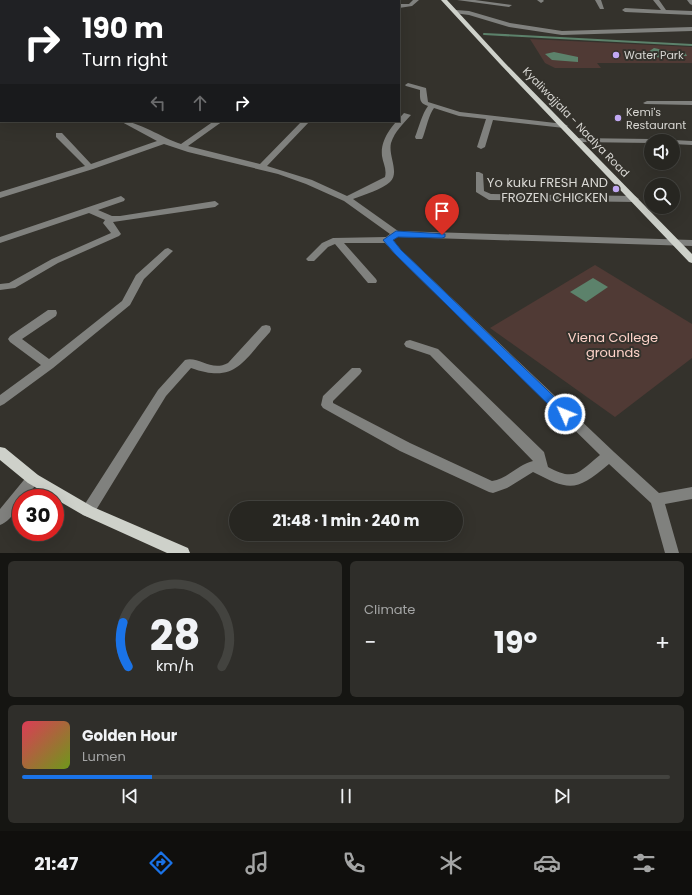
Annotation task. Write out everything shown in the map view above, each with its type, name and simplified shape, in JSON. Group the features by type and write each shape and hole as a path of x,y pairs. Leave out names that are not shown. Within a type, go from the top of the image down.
{"main road":[{"name":"Kyaliwajjala - Naalya Road","path":"444,0 692,260"},
{"path":"0,452 33,479 88,511 183,553"}],"street":[{"path":"400,6 410,5 416,0"},
{"path":"460,0 509,5"},
{"path":"598,0 602,8"},
{"path":"656,0 664,11"},
{"path":"625,10 692,13"},
{"path":"456,12 469,13 509,25 562,33 692,29"},
{"path":"408,85 424,89 423,100 432,106 459,114 564,126"},
{"path":"647,103 692,103"},
{"path":"419,137 427,117 427,112 432,106"},
{"path":"347,199 386,181 391,176 392,172 385,158 386,149 394,129 406,115"},
{"path":"481,147 490,118"},
{"path":"126,122 164,141 309,182 347,199 392,237 398,252 608,456 657,500 672,553"},
{"path":"182,147 218,122"},
{"path":"262,168 305,122"},
{"path":"59,135 90,167"},
{"path":"578,140 644,141"},
{"path":"0,195 90,167 164,141"},
{"path":"680,142 692,143"},
{"path":"479,174 480,192 489,197 635,200"},
{"path":"0,240 121,199"},
{"path":"91,210 110,219 214,204"},
{"path":"0,287 11,286 55,262 116,234 108,222 110,219"},
{"path":"310,259 325,245 336,240 392,237 692,243"},
{"path":"336,240 372,281"},
{"path":"0,401 49,365 126,303 140,278 168,251"},
{"path":"49,365 14,338 52,313"},
{"path":"88,511 162,393 189,363 217,371 226,370 232,366 266,329"},
{"path":"410,344 434,352 539,456 542,469"},
{"path":"356,371 327,399 327,405 405,447 483,484 492,487 500,484 524,469 533,466 542,469 562,480 571,481 580,478 608,456"},
{"path":"0,519 33,479"},
{"path":"657,500 692,493"}],"green space":[{"name":"Water Park","path":"530,39 692,47 692,63 597,63 601,68 555,68 545,63"},
{"name":"Viena College grounds","path":"595,265 692,324 692,358 615,417 490,328"}],"shaded area":[{"path":"654,48 685,52 687,56 655,57 650,55 648,52"},
{"path":"554,52 578,57 578,62 552,60 545,54"},
{"path":"593,278 608,287 586,302 570,292"}],"waterway":[{"path":"484,34 692,45"}],"place":[{"name":"Water Park","path":"616,55"},
{"name":"Kemi's Restaurant","path":"618,118"},
{"name":"Yo kuku FRESH AND FROZEN CHICKEN","path":"616,189"}],"route":[{"path":"442,235 396,234 388,240 398,252 565,414"}]}
